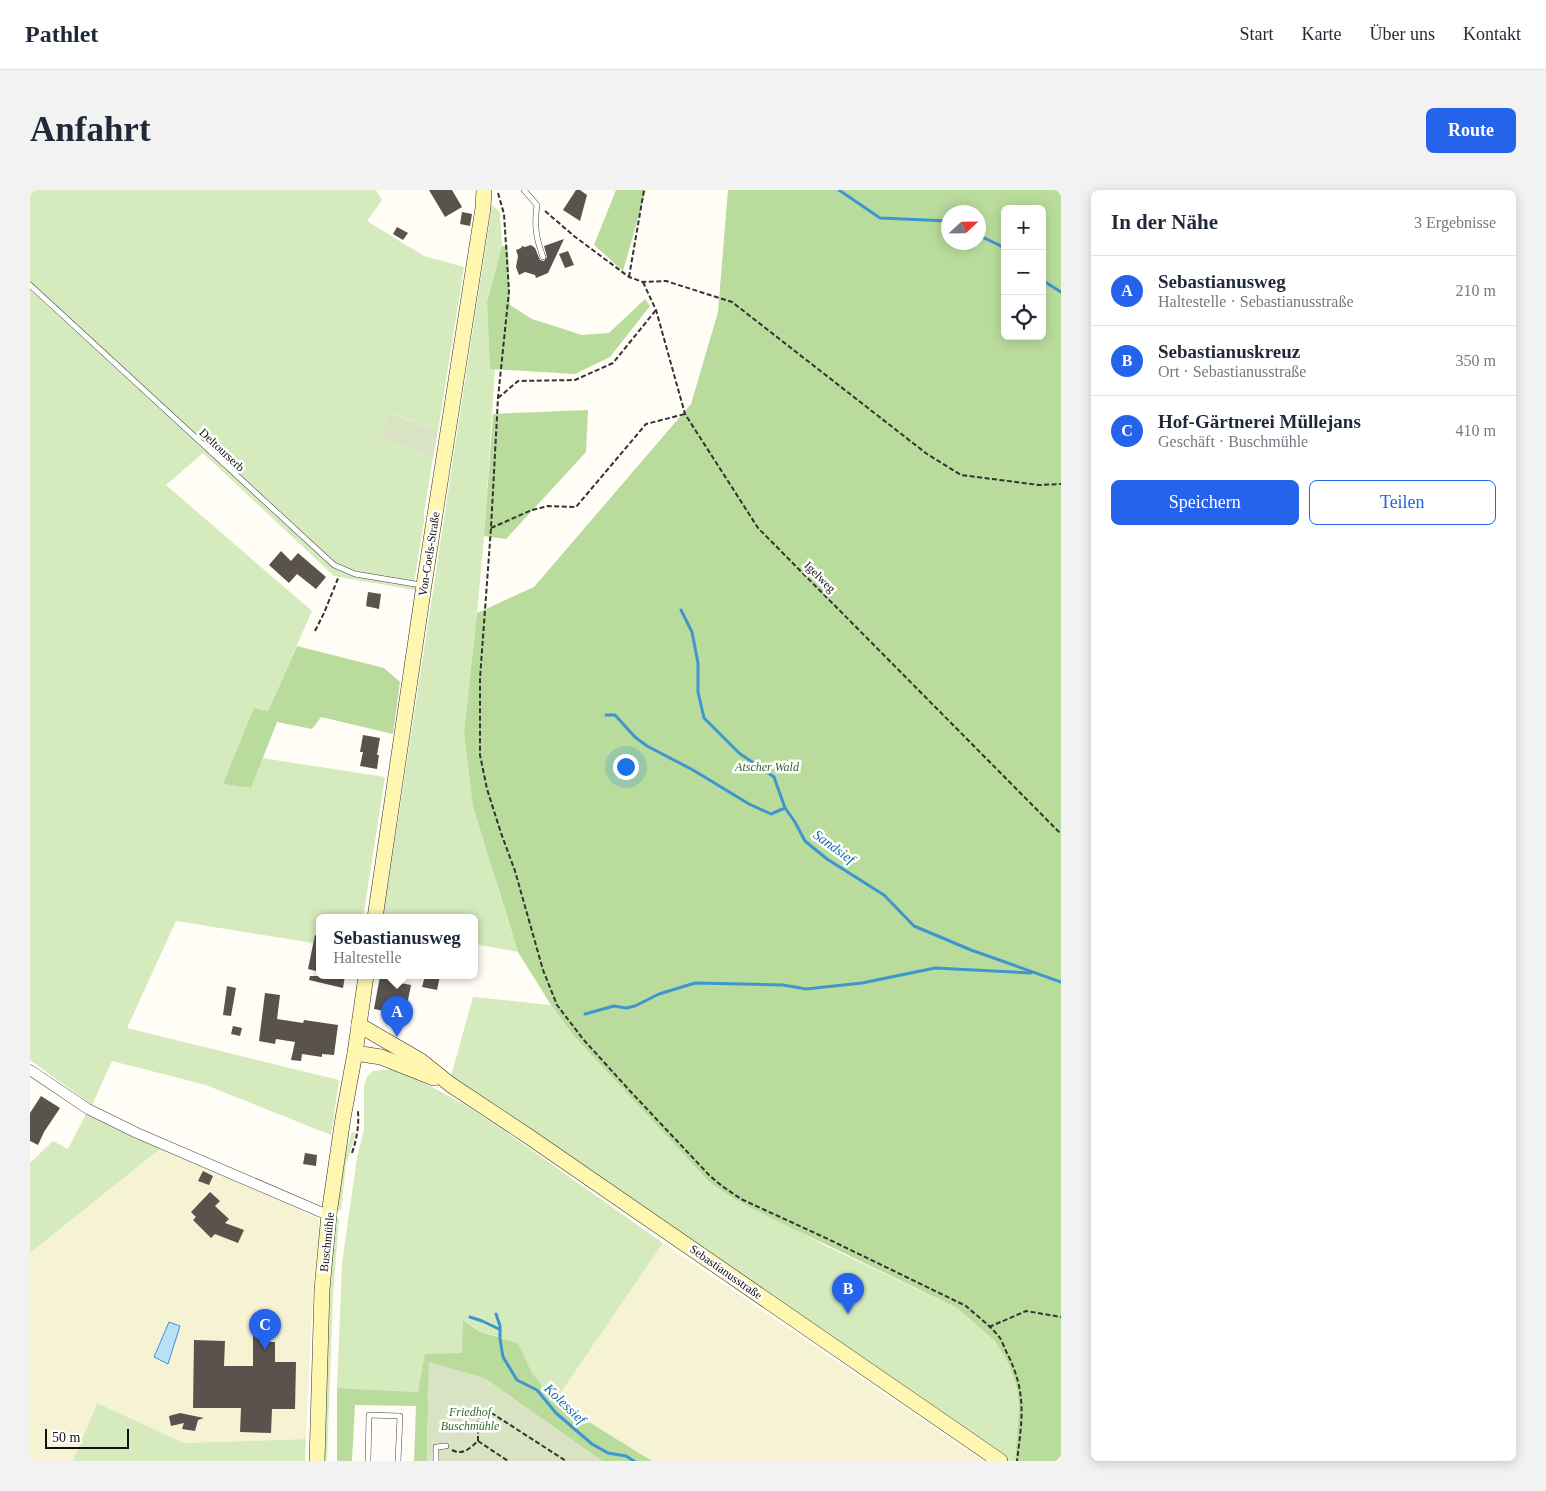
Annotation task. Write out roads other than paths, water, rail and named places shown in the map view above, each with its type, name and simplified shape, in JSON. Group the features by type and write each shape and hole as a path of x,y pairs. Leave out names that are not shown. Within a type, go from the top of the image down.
{"main road":[{"name":"Von-Coels-Straße","path":"376,914 424,585 483,208 484,190"},
{"path":"359,1025 366,979"},
{"name":"Buschmühle","path":"317,1461 322,1289 329,1214 359,1025"},
{"name":"Sebastianusstraße","path":"359,1025 421,1060 451,1085 1000,1461"},
{"name":"Sebastianusstraße","path":"355,1053 381,1057 451,1085"}],"street":[{"path":"30,1070 88,1109 137,1133 322,1213 329,1214"}],"lane":[{"path":"524,190 537,205 534,220 543,257"},
{"name":"Deltourserb","path":"30,285 324,557 342,570 355,574 424,585"},
{"path":"368,1461 369,1415 400,1416 398,1461"},
{"path":"436,1461 436,1447 446,1446"}],"water":[{"path":"169,1322 180,1326 168,1364 154,1357"}],"waterway":[{"path":"839,190 880,218 941,221"},
{"path":"986,239 1001,246"},
{"path":"1046,283 1061,292"},
{"name":"Sandsief","path":"681,610 692,632 698,663 698,692 704,718 739,753 774,777 785,808 805,841 827,859 884,895 914,926 971,950 1061,982"},
{"path":"606,715 615,715 635,737 647,746 693,770 749,804 771,814 785,808"},
{"name":"Sandsief","path":"585,1014 614,1006 626,1008 635,1006 659,994 695,983 783,985 806,989 862,983 935,968 1031,973"},
{"name":"Kolessief","path":"496,1314 500,1326 503,1357 517,1380 537,1390 556,1413 592,1444 608,1453 626,1456 634,1461"},
{"path":"470,1317 499,1329"}],"place":[{"name":"Sebastianusweg","path":"397,1037"},
{"name":"Sebastianuskreuz","path":"848,1314"},
{"name":"Hof-Gärtnerei Müllejans","path":"265,1350"}],"park label":[{"name":"Atscher Wald","path":"767,767"},
{"name":"Friedhof Buschmühle","path":"470,1419"}]}
